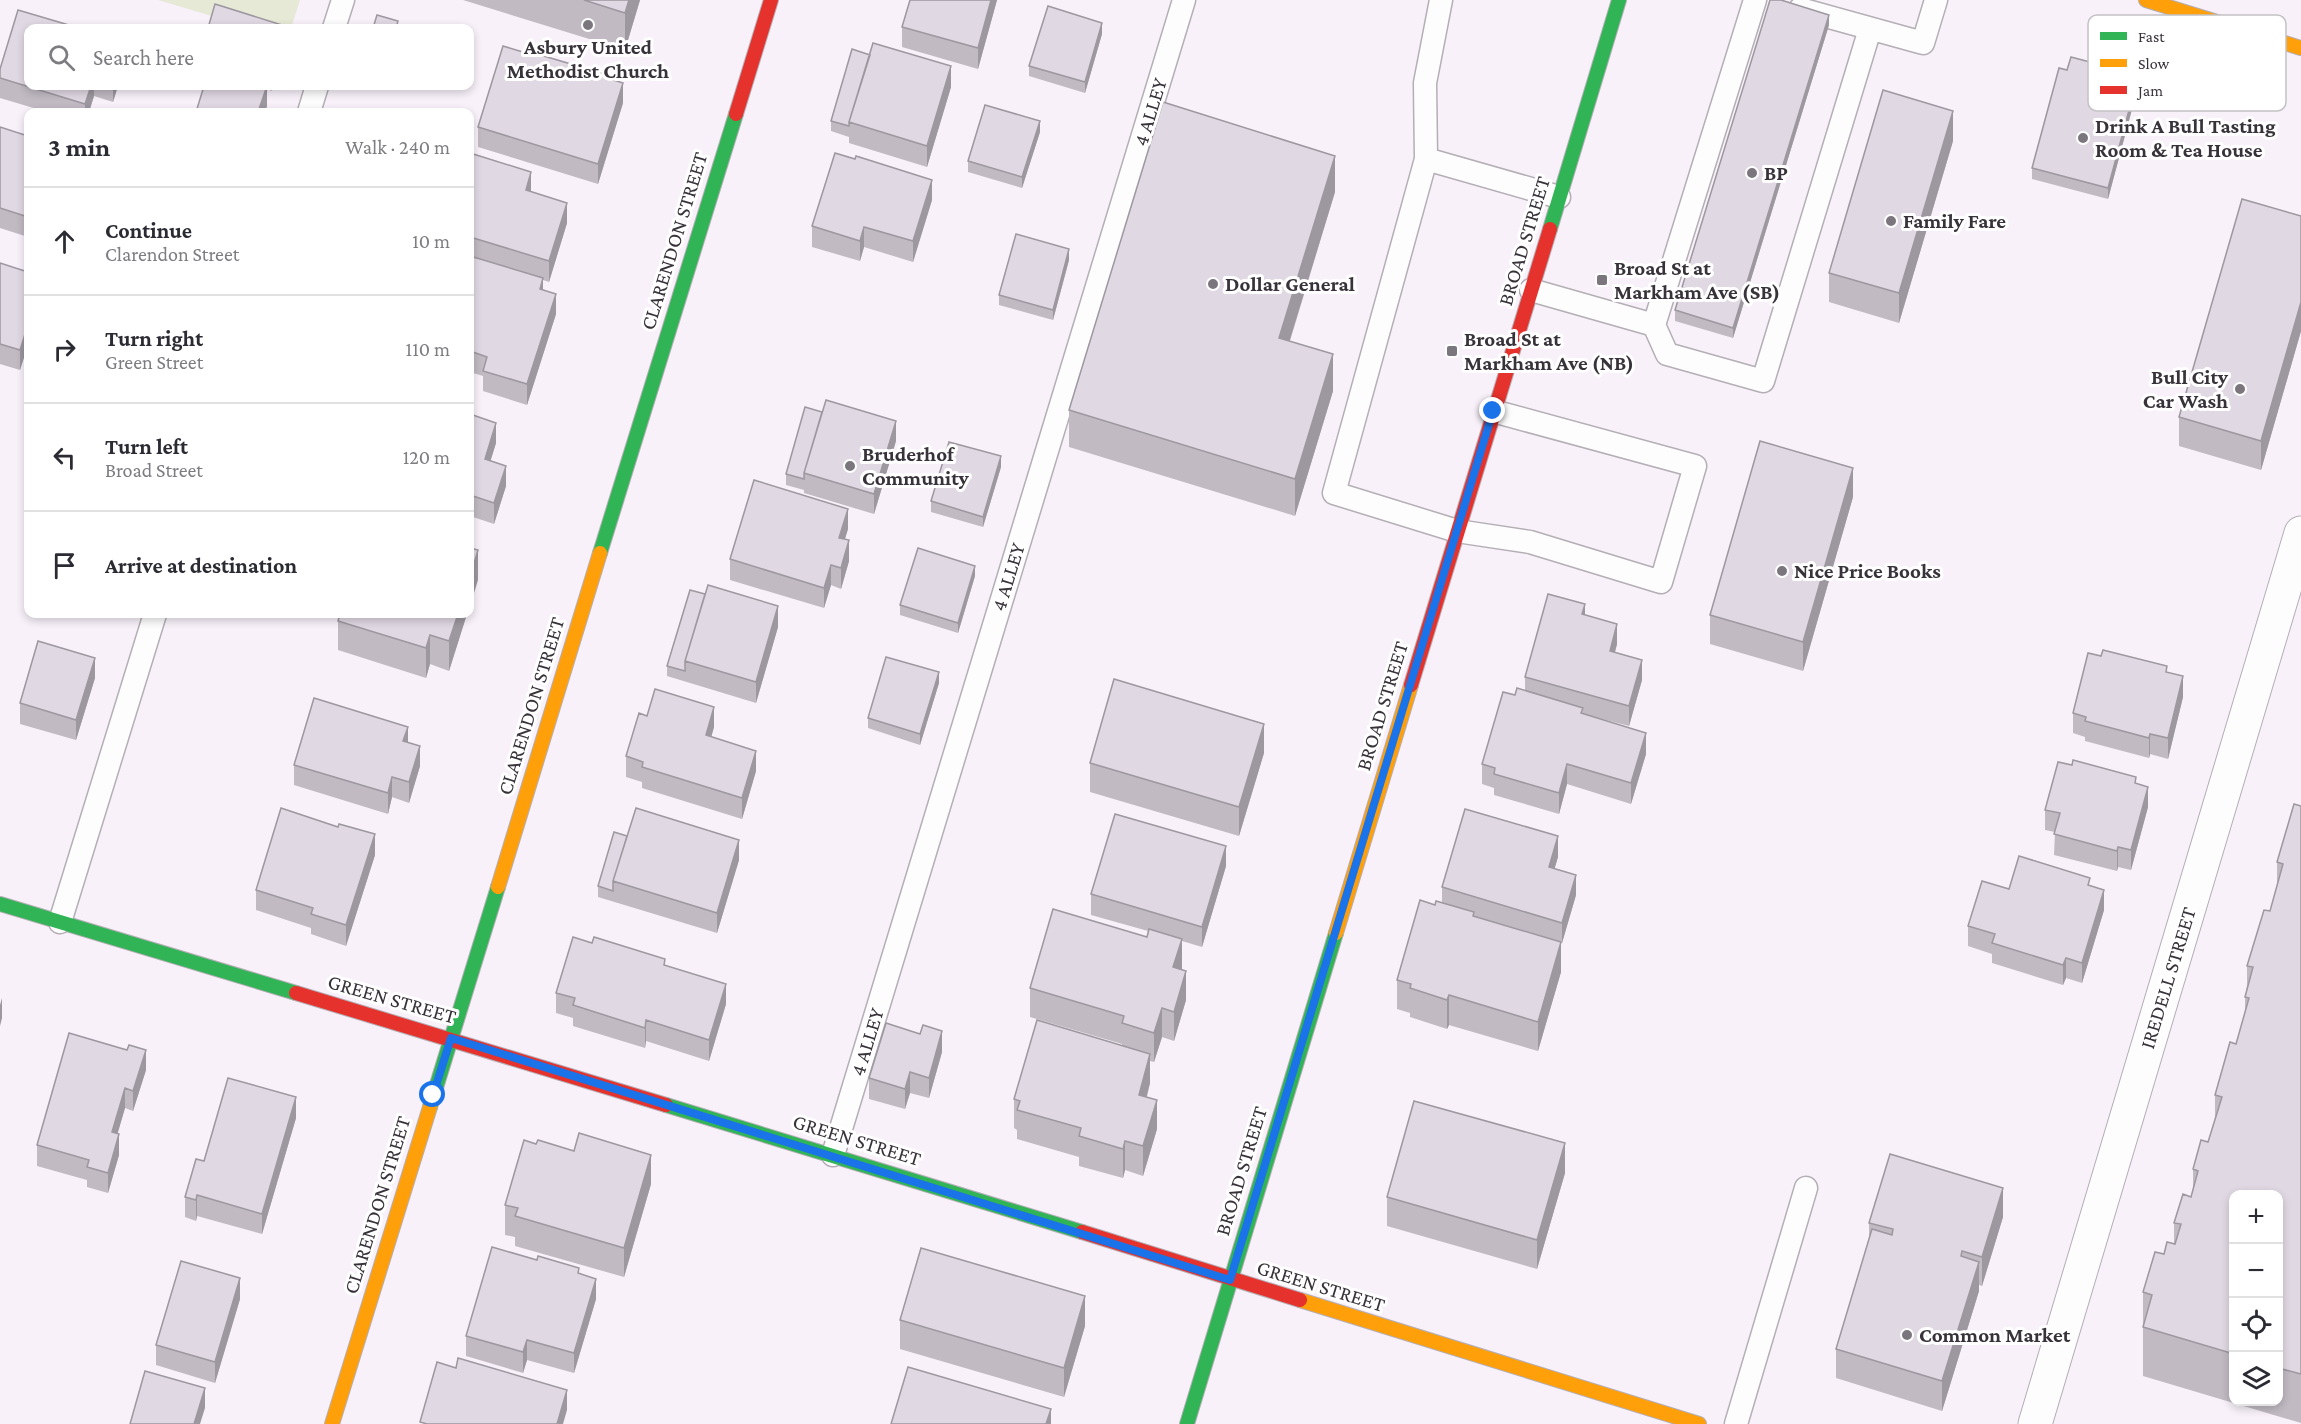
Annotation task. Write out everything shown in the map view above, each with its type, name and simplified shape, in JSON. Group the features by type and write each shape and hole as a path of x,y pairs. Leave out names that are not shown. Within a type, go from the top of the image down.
{"street":[{"name":"CLARENDON STREET","path":"332,1424 771,0"},
{"name":"BROAD STREET","path":"1187,1424 1619,0"},
{"path":"2146,0 2194,15"},
{"path":"2286,43 2301,48"},
{"name":"IREDELL STREET","path":"2035,1424 2301,533"},
{"name":"GREEN STREET","path":"0,904 451,1038 1699,1424"}],"lane":[{"path":"335,24 343,0"},
{"name":"4 ALLEY","path":"833,1155 1184,0"},
{"path":"1440,0 1425,83 1426,159 1334,493 1457,531 1530,542 1661,582 1695,466 1493,411"},
{"path":"1755,0 1654,325 1667,354 1763,381 1870,29"},
{"path":"1770,0 1923,43 1936,0"},
{"path":"310,108 316,90"},
{"path":"1426,159 1559,197"},
{"path":"1531,290 1654,325"},
{"path":"60,922 154,618"},
{"path":"1736,1424 1806,1188"}],"green space":[{"path":"158,0 300,0 292,24 239,24"}],"building":[{"path":"584,0 629,0 625,13"},
{"path":"910,0 991,0 978,48 902,27"},
{"name":"BP","path":"1770,0 1781,0 1829,15 1733,328 1675,310"},
{"path":"215,4 279,24 209,24"},
{"path":"1048,6 1102,23 1085,82 1029,66"},
{"path":"18,10 65,24 24,24 24,85 0,78 0,69"},
{"path":"377,15 398,21 397,24 374,24"},
{"path":"873,43 951,66 927,146 849,122"},
{"path":"503,46 608,75 607,78 623,83 598,164 478,127"},
{"path":"852,49 870,55 849,126 831,121"},
{"name":"Drink A Bull Tasting Room & Tea House","path":"2071,57 2088,61 2088,111 2129,111 2108,188 2032,168 2059,68 2067,70"},
{"path":"39,90 90,90 85,104"},
{"path":"203,90 266,90 259,108 197,108"},
{"name":"Family Fare","path":"1883,90 1953,111 1899,293 1829,273"},
{"name":"Dollar General","path":"1163,102 1335,156 1279,338 1333,354 1295,479 1069,410"},
{"path":"985,105 1040,121 1022,177 968,161"},
{"path":"0,127 24,135 24,216 0,208"},
{"path":"835,153 855,159 856,156 932,180 913,241 864,227 860,241 812,226"},
{"path":"474,154 531,172 526,190 567,203 549,261 474,238"},
{"name":"Bull City Car Wash","path":"2242,199 2301,216 2301,302 2261,441 2179,417"},
{"path":"1016,234 1069,249 1053,310 999,295"},
{"path":"474,257 543,278 540,289 556,294 527,384 483,371 487,357 474,352"},
{"path":"0,263 24,271 24,337 20,350 0,344"},
{"name":"Bruderhof Community","path":"826,400 896,421 874,494 804,473"},
{"path":"805,407 822,412 804,479 786,474"},
{"path":"474,415 496,423 485,459 506,466 494,503 474,496"},
{"name":"Nice Price Books","path":"1760,441 1853,468 1803,642 1710,615"},
{"path":"949,442 1001,456 983,517 931,501"},
{"path":"754,480 848,509 839,538 849,540 841,568 831,565 824,588 730,559"},
{"path":"918,548 975,566 958,623 900,605"},
{"path":"474,549 478,550 474,564"},
{"path":"708,585 778,606 756,682 685,661"},
{"path":"690,590 705,594 685,661 685,671 667,666"},
{"path":"1548,594 1585,604 1582,614 1617,624 1610,651 1642,660 1629,706 1525,677"},
{"path":"339,618 457,618 449,641 430,635 426,648 338,621"},
{"path":"38,641 95,658 76,720 20,703"},
{"path":"2103,650 2167,666 2166,672 2183,676 2168,738 2150,734 2149,738 2085,721 2086,717 2073,713 2088,653 2101,656"},
{"path":"886,657 939,672 920,734 868,718"},
{"path":"1114,679 1264,724 1239,807 1090,763"},
{"path":"1517,688 1583,708 1581,713 1646,733 1631,783 1567,764 1559,793 1494,774 1495,768 1482,764 1503,692 1515,695"},
{"path":"655,689 714,707 706,735 756,751 742,798 642,767 643,762 626,756 639,713 647,716"},
{"path":"314,698 408,727 403,741 420,746 409,782 392,777 388,793 294,765"},
{"path":"2073,760 2136,777 2135,783 2148,787 2131,850 2118,847 2117,851 2054,834 2060,813 2045,810 2058,762 2072,765"},
{"path":"2294,804 2301,806 2301,1374 2283,1369 2283,1190 2229,1190 2229,1353 2143,1327 2152,1295 2143,1292 2155,1252 2164,1254 2167,1242 2175,1244 2181,1224 2174,1223 2183,1194 2191,1197 2198,1171 2193,1169 2201,1140 2208,1142 2222,1097 2215,1095 2230,1042 2236,1044 2249,998 2245,997 2253,967 2247,966 2264,910 2270,911 2283,864 2277,862"},
{"path":"281,808 338,827 339,824 375,834 346,925 311,914 313,908 256,890"},
{"path":"636,808 739,840 717,913 613,881"},
{"path":"1465,809 1558,836 1549,867 1576,875 1562,923 1442,887"},
{"path":"1115,814 1226,846 1202,927 1091,894"},
{"path":"614,832 627,836 613,881 613,891 598,886"},
{"path":"2019,856 2090,878 2088,885 2104,890 2082,963 2066,958 2063,965 1992,943 1995,934 1968,926 1982,881 2009,889"},
{"path":"1420,900 1435,905 1436,901 1474,912 1473,916 1561,942 1538,1022 1449,995 1447,1000 1410,988 1411,984 1397,980"},
{"path":"1053,909 1147,937 1149,929 1182,939 1173,967 1186,971 1174,1012 1162,1008 1154,1033 1122,1023 1124,1016 1030,988"},
{"path":"573,937 592,943 594,937 665,959 664,965 726,984 709,1040 646,1020 645,1028 573,1005 575,998 556,993"},
{"path":"1037,1020 1150,1054 1139,1095 1157,1100 1143,1146 1125,1141 1123,1149 1079,1136 1081,1128 1017,1110 1020,1101 1014,1099"},
{"path":"886,1023 920,1034 923,1025 942,1031 929,1078 910,1072 905,1089 869,1078"},
{"path":"69,1033 127,1050 129,1045 146,1050 133,1091 125,1088 112,1132 119,1134 108,1173 87,1167 89,1160 37,1145"},
{"path":"228,1078 296,1097 262,1214 197,1195 196,1200 185,1197 196,1159 204,1161"},
{"path":"1414,1101 1565,1143 1537,1240 1387,1197"},
{"path":"579,1133 651,1155 624,1248 515,1216 518,1208 505,1205 524,1140 536,1144 538,1140 574,1151"},
{"name":"Common Market","path":"1890,1154 2003,1188 1982,1257 1962,1251 1961,1256 1979,1262 1942,1381 1836,1349 1872,1229 1892,1235 1893,1229 1869,1223"},
{"path":"492,1247 537,1260 538,1256 579,1268 578,1273 596,1279 574,1353 527,1340 523,1352 466,1336"},
{"path":"921,1248 1085,1296 1064,1368 900,1320"},
{"path":"181,1261 240,1278 215,1362 156,1345"},
{"path":"458,1358 567,1390 557,1424 427,1424 420,1422 437,1362 456,1368"},
{"path":"908,1367 1051,1409 1046,1424 891,1424"},
{"path":"145,1371 205,1388 194,1424 130,1424"}],"traffic: fast":[{"path":"1550,229 1619,0"},
{"path":"600,553 736,114"},
{"path":"430,1107 498,887"},
{"path":"0,904 296,993"},
{"path":"1187,1424 1336,933"},
{"path":"666,1105 1082,1232"}],"traffic: slow":[{"path":"2146,0 2194,15"},
{"path":"2286,43 2301,48"},
{"path":"498,887 600,553"},
{"path":"1336,933 1411,685"},
{"path":"332,1424 430,1107"},
{"path":"1300,1300 1699,1424"}],"traffic: jam":[{"path":"736,114 771,0"},
{"path":"1411,685 1550,229"},
{"path":"296,993 666,1105"},
{"path":"1082,1232 1300,1300"}],"place":[{"name":"Asbury United Methodist Church","path":"588,25"},
{"name":"Drink A Bull Tasting Room & Tea House","path":"2083,138"},
{"name":"BP","path":"1752,173"},
{"name":"Family Fare","path":"1891,221"},
{"name":"Broad St at Markham Ave (SB)","path":"1602,280"},
{"name":"Dollar General","path":"1213,284"},
{"name":"Broad St at Markham Ave (NB)","path":"1452,351"},
{"name":"Bull City Car Wash","path":"2240,389"},
{"name":"Bruderhof Community","path":"850,466"},
{"name":"Nice Price Books","path":"1782,571"},
{"name":"Common Market","path":"1907,1335"}],"route":[{"path":"433,1095 451,1038 1230,1280 1493,411"}]}
